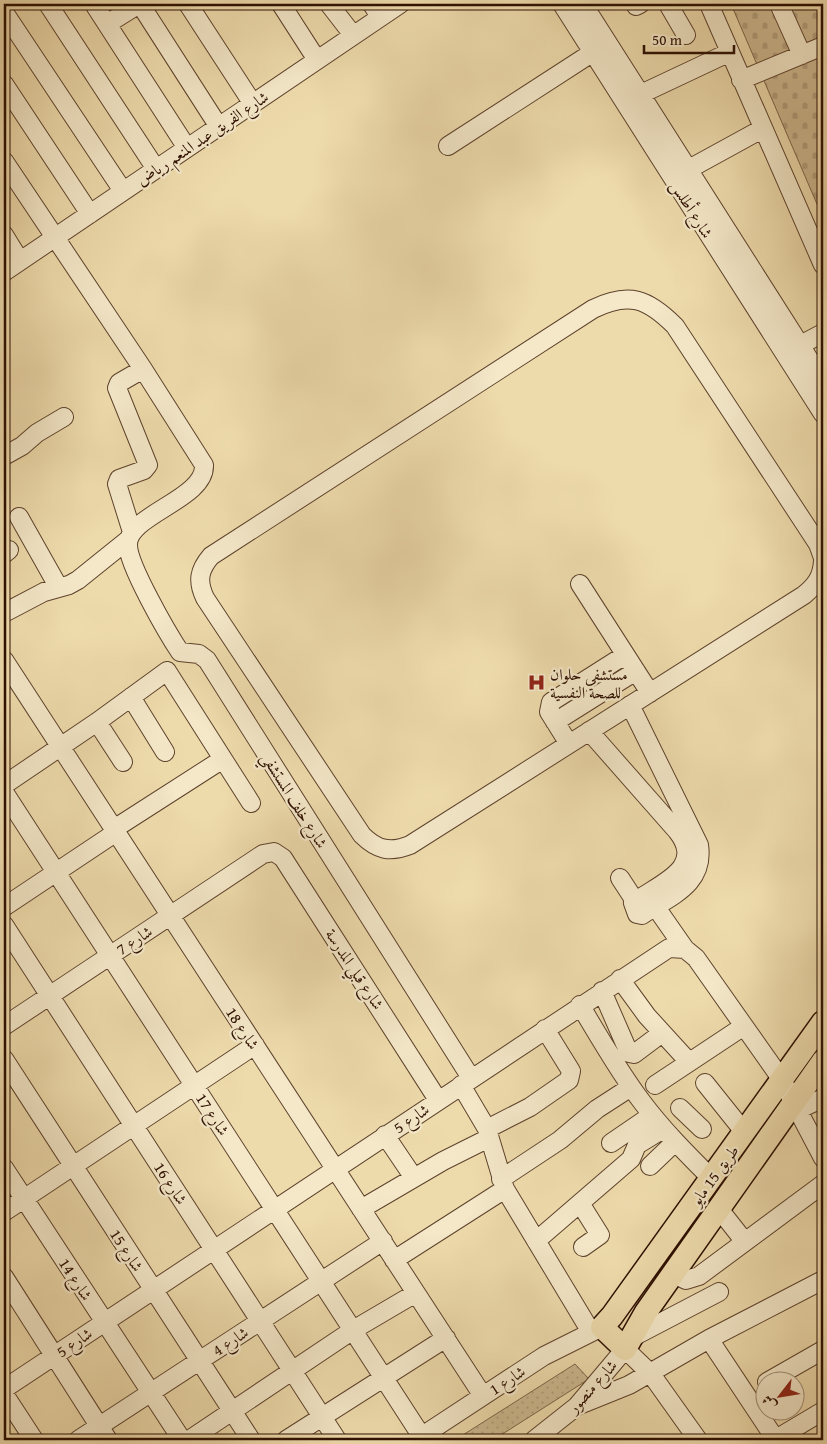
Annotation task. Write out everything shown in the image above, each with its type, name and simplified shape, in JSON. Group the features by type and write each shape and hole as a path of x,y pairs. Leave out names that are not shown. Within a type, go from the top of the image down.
{"main road":[{"name":"طريق 15 مايو","path":"597,1329 612,1316 823,1022"},
{"name":"طريق 15 مايو","path":"628,1343 719,1209 796,1106 823,1060"},
{"path":"597,1329 628,1343"}],"street":[{"path":"48,4 156,169"},
{"path":"94,4 187,148"},
{"path":"107,24 140,4 219,127"},
{"path":"188,4 253,104"},
{"path":"281,4 318,60"},
{"path":"329,4 352,36"},
{"name":"شارع الفريق عبد المنعم رياض","path":"4,272 318,60 352,36 376,10 400,4"},
{"name":"شارع أطلس","path":"562,4 823,414"},
{"name":"شارع أطلس","path":"583,4 823,381"},
{"path":"668,4 686,35"},
{"path":"709,4 728,53 823,265"},
{"path":"779,4 802,55"},
{"path":"4,12 123,191"},
{"path":"448,146 608,42"},
{"path":"741,80 823,46"},
{"path":"641,94 728,53"},
{"path":"4,84 90,214"},
{"path":"689,169 762,129"},
{"path":"4,161 201,459 204,472 202,479 130,535 89,572 69,585 44,592 4,613"},
{"path":"4,236 20,261"},
{"path":"626,298 643,301 661,312 676,326 818,544 823,559 822,573 815,586 410,845 398,850 384,850 372,844 362,835 205,598 200,587 203,564 211,556 593,309 608,301 626,298"},
{"path":"784,354 823,333"},
{"name":"شارع خلف المستشفي","path":"143,369 120,383 117,388 148,465 146,469 119,479 116,484 130,535 129,552 141,581 178,650 185,654 199,654 207,660 466,1082 488,1133 503,1184 536,1240 597,1329"},
{"path":"4,456 64,417"},
{"path":"19,517 59,588"},
{"path":"580,584 650,693"},
{"path":"569,744 549,712 551,702 625,655"},
{"name":"شارع 18","path":"4,660 483,1396"},
{"path":"4,785 98,722 167,671 251,803"},
{"path":"556,722 636,671"},
{"path":"131,697 165,752"},
{"path":"589,731 677,831 687,848 684,866 678,873 635,901 632,905 639,915 694,878 701,856 699,845 630,705"},
{"path":"98,722 123,762"},
{"path":"4,907 112,836 114,830 223,759"},
{"name":"شارع 17","path":"4,792 353,1330 419,1438"},
{"name":"شارع قبلي المدرسة","path":"263,854 274,852 284,858 438,1100"},
{"name":"شارع 7","path":"4,1026 263,854"},
{"path":"620,878 635,901"},
{"path":"655,906 684,948 696,958 782,1080 823,1158"},
{"name":"شارع 16","path":"4,925 337,1440"},
{"name":"شارع 5","path":"4,1389 662,951 669,948 684,948"},
{"path":"620,979 662,1033 689,1062"},
{"path":"602,991 629,1053 634,1054 662,1033"},
{"path":"580,1005 631,1087 652,1115 712,1179"},
{"path":"655,1085 744,1026"},
{"path":"361,1209 530,1107 569,1080 571,1071 545,1029"},
{"path":"4,1212 255,1045"},
{"name":"شارع 15","path":"4,1059 251,1440"},
{"path":"705,1084 745,1132"},
{"path":"394,1260 503,1184 598,1109 631,1087"},
{"path":"796,1106 823,1098"},
{"path":"611,1143 652,1115"},
{"path":"650,1166 670,1136 691,1118"},
{"path":"385,1135 414,1178"},
{"path":"536,1240 631,1159 637,1145 670,1136"},
{"name":"شارع 14","path":"4,1168 182,1440"},
{"path":"674,1274 680,1278 693,1279 823,1184"},
{"path":"580,1203 600,1233 598,1238 583,1248"},
{"path":"719,1209 745,1242"},
{"name":"شارع 4","path":"78,1440 103,1433 151,1393 382,1241"},
{"path":"4,1277 103,1433"},
{"path":"576,1406 629,1386 709,1339 823,1280"},
{"name":"شارع منصور","path":"534,1440 576,1406 628,1343 719,1292"},
{"path":"189,1440 353,1330 416,1293"},
{"name":"شارع 1","path":"419,1438 544,1356 597,1329"},
{"path":"286,1440 446,1338"},
{"path":"709,1339 776,1440 823,1411"},
{"path":"628,1343 698,1440"},
{"path":"784,1372 823,1350"},
{"path":"746,1394 754,1389"},
{"path":"4,1394 34,1440"}],"green space":[{"path":"731,4 823,4 823,218"},
{"path":"575,1364 589,1379 493,1440 455,1440"}],"place":[{"name":"مستشفي حلوان للصحة النفسية","path":"536,683"}]}
